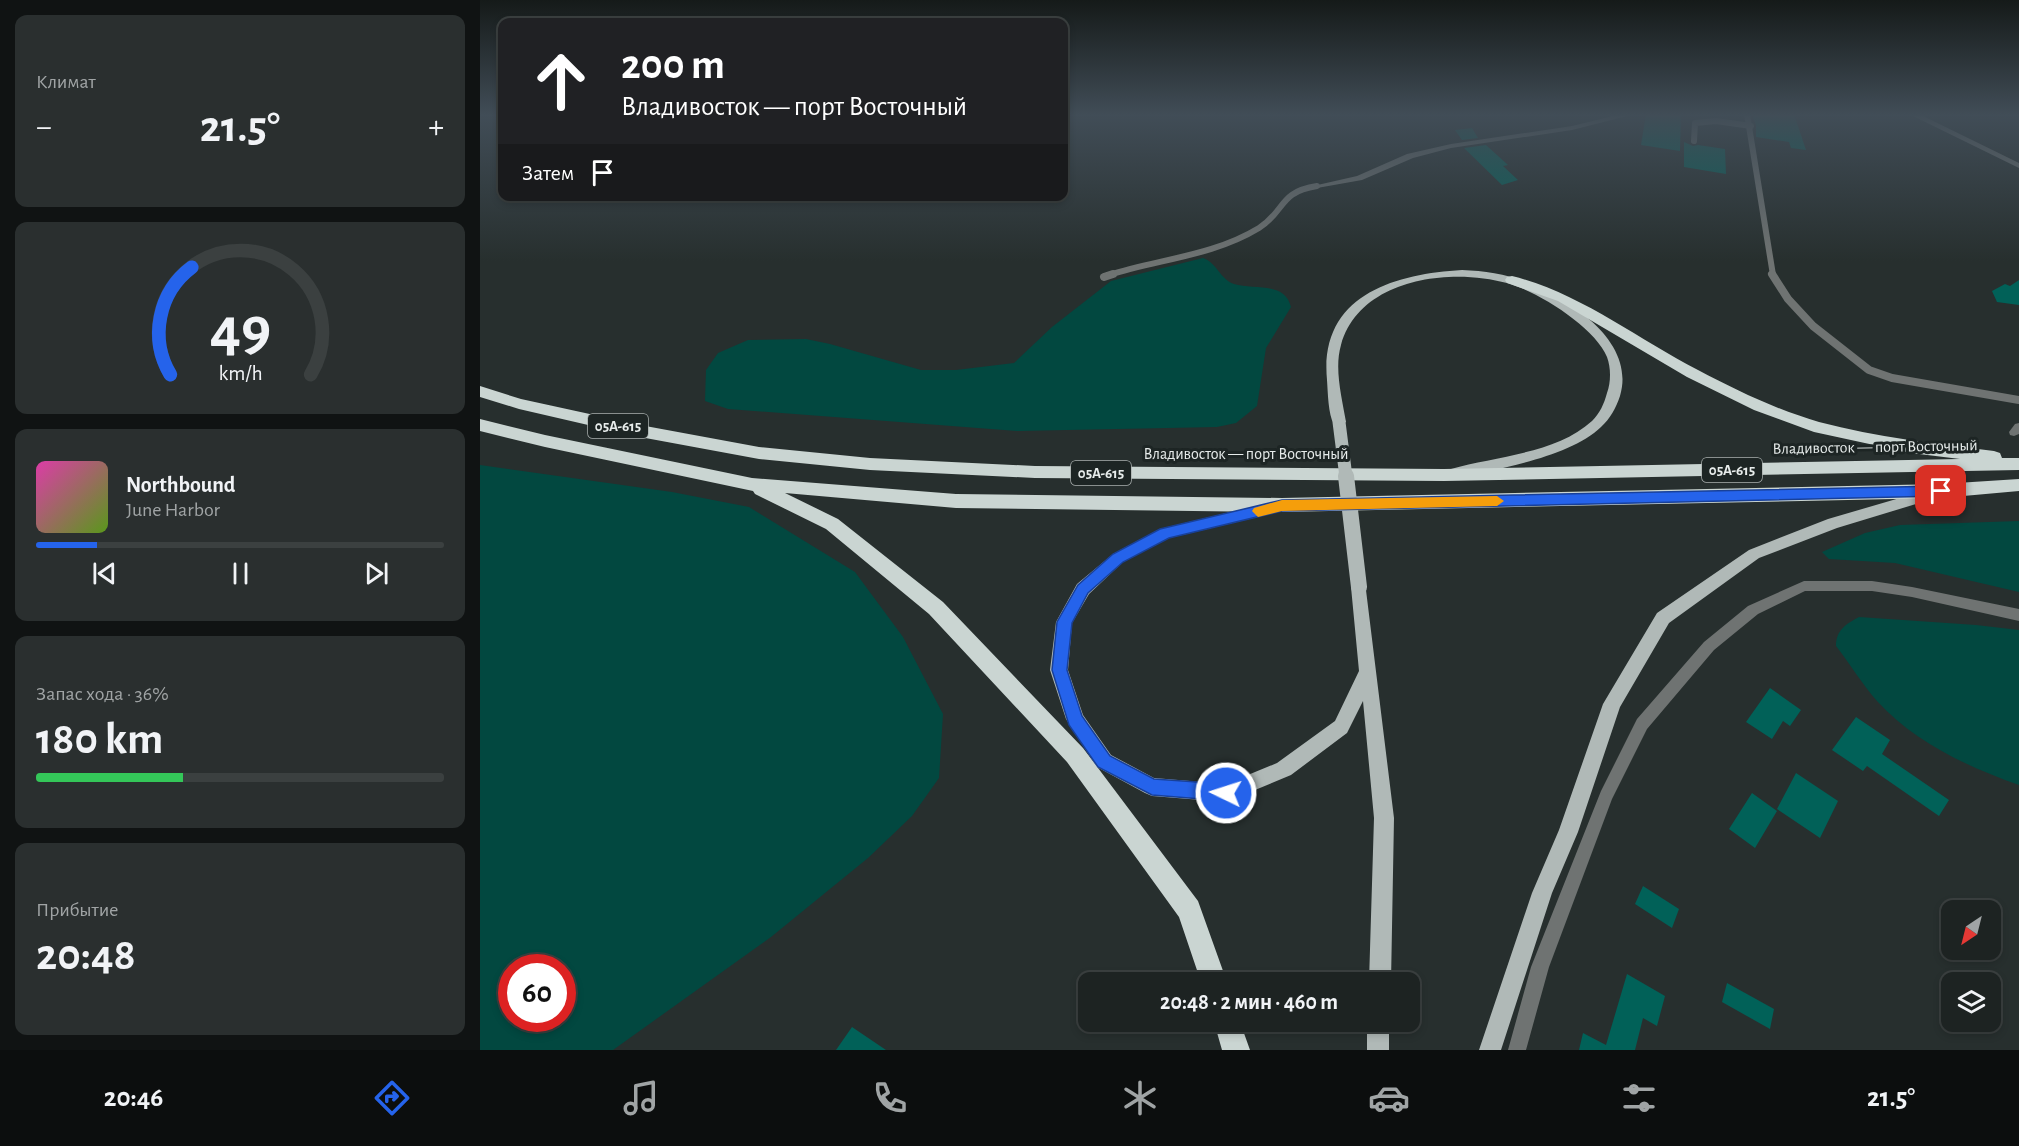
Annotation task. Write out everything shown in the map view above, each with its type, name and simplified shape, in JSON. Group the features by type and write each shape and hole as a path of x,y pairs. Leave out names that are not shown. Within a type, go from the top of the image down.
{"highway":[{"path":"1512,280 1563,297 1692,373 1760,406 1814,426 1911,447 1972,453 2019,463"},
{"name":"Владивосток — порт Восточный","path":"480,391 519,404 651,433 759,453 870,464 1035,472 1444,475 2019,463"},
{"name":"05А-615","path":"480,425 556,444 752,484 956,501 1282,506 1941,491 2019,485"},
{"path":"752,484 832,524 936,608 1075,755 1189,910 1211,972"},
{"path":"1230,1032 1236,1050"}],"main road":[{"path":"1380,972 1384,818 1333,367 1334,345 1342,326 1354,308 1368,296 1391,284 1441,274 1480,275 1512,280 1572,312 1593,331 1612,355 1617,378 1610,409 1590,429 1539,454 1444,475"},
{"path":"1490,1050 1542,893 1568,832 1612,704 1663,618 1754,554 1833,523 1941,491"},
{"path":"1282,506 1165,533 1118,558 1083,589 1064,622 1059,670 1075,719 1104,761 1152,787 1226,793 1284,769 1341,727 1368,670"},
{"path":"1378,1032 1378,1050"}],"street":[{"path":"1317,186 1359,178 1394,163"},
{"path":"1517,1050 1540,968 1605,796 1642,724 1709,645 1753,610 1804,586 1872,586 1912,592 2019,615"}],"lane":[{"path":"1756,163 1772,274 1796,309 1853,358 1875,372 1892,378 2019,400"},
{"path":"1104,277 1192,255 1248,233 1268,221 1281,202 1292,192 1302,187 1317,186"}],"green space":[{"path":"1203,258 1212,263 1229,282 1275,290 1288,299 1291,307 1266,348 1257,406 1236,423 1217,427 1017,431 728,409 705,401 706,370 718,353 748,340 806,339 921,370 956,370 1014,363 1052,327 1111,281"},
{"path":"480,465 672,492 749,507 855,572 903,637 943,714 939,778 912,816 868,858 771,937 613,1050 480,1050"},
{"path":"2019,521 2019,592 1895,563 1829,559 1822,552 1865,533 1900,525"},
{"path":"1859,617 2019,630 2019,785 1943,752 1908,729 1877,701 1836,646 1836,640 1843,628"}],"building":[{"path":"1479,163 1506,163 1508,165 1503,166 1518,180 1502,185"},
{"path":"1684,163 1726,163 1726,174 1684,167"},
{"path":"2019,280 2019,305 1997,302 1992,291 2005,284 2010,286"},
{"path":"1770,688 1801,710 1790,726 1783,721 1772,739 1746,722"},
{"path":"1856,717 1890,740 1882,754 1949,800 1939,816 1867,766 1863,771 1832,750"},
{"path":"1796,773 1838,801 1820,838 1777,809"},
{"path":"1752,793 1777,811 1755,848 1729,829"},
{"path":"1643,886 1679,909 1672,928 1635,904"},
{"path":"1627,974 1665,996 1657,1026 1643,1018 1635,1050 1579,1050 1583,1033 1606,1045"},
{"path":"1727,983 1774,1009 1770,1029 1722,1002"},
{"path":"852,1027 886,1050 836,1050"}],"slow traffic":[{"path":"1258,511 1282,506 1497,501"}],"route":[{"path":"1226,793 1152,787 1104,761 1075,719 1059,670 1064,622 1083,589 1118,558 1165,533 1282,506 1941,491"}]}
